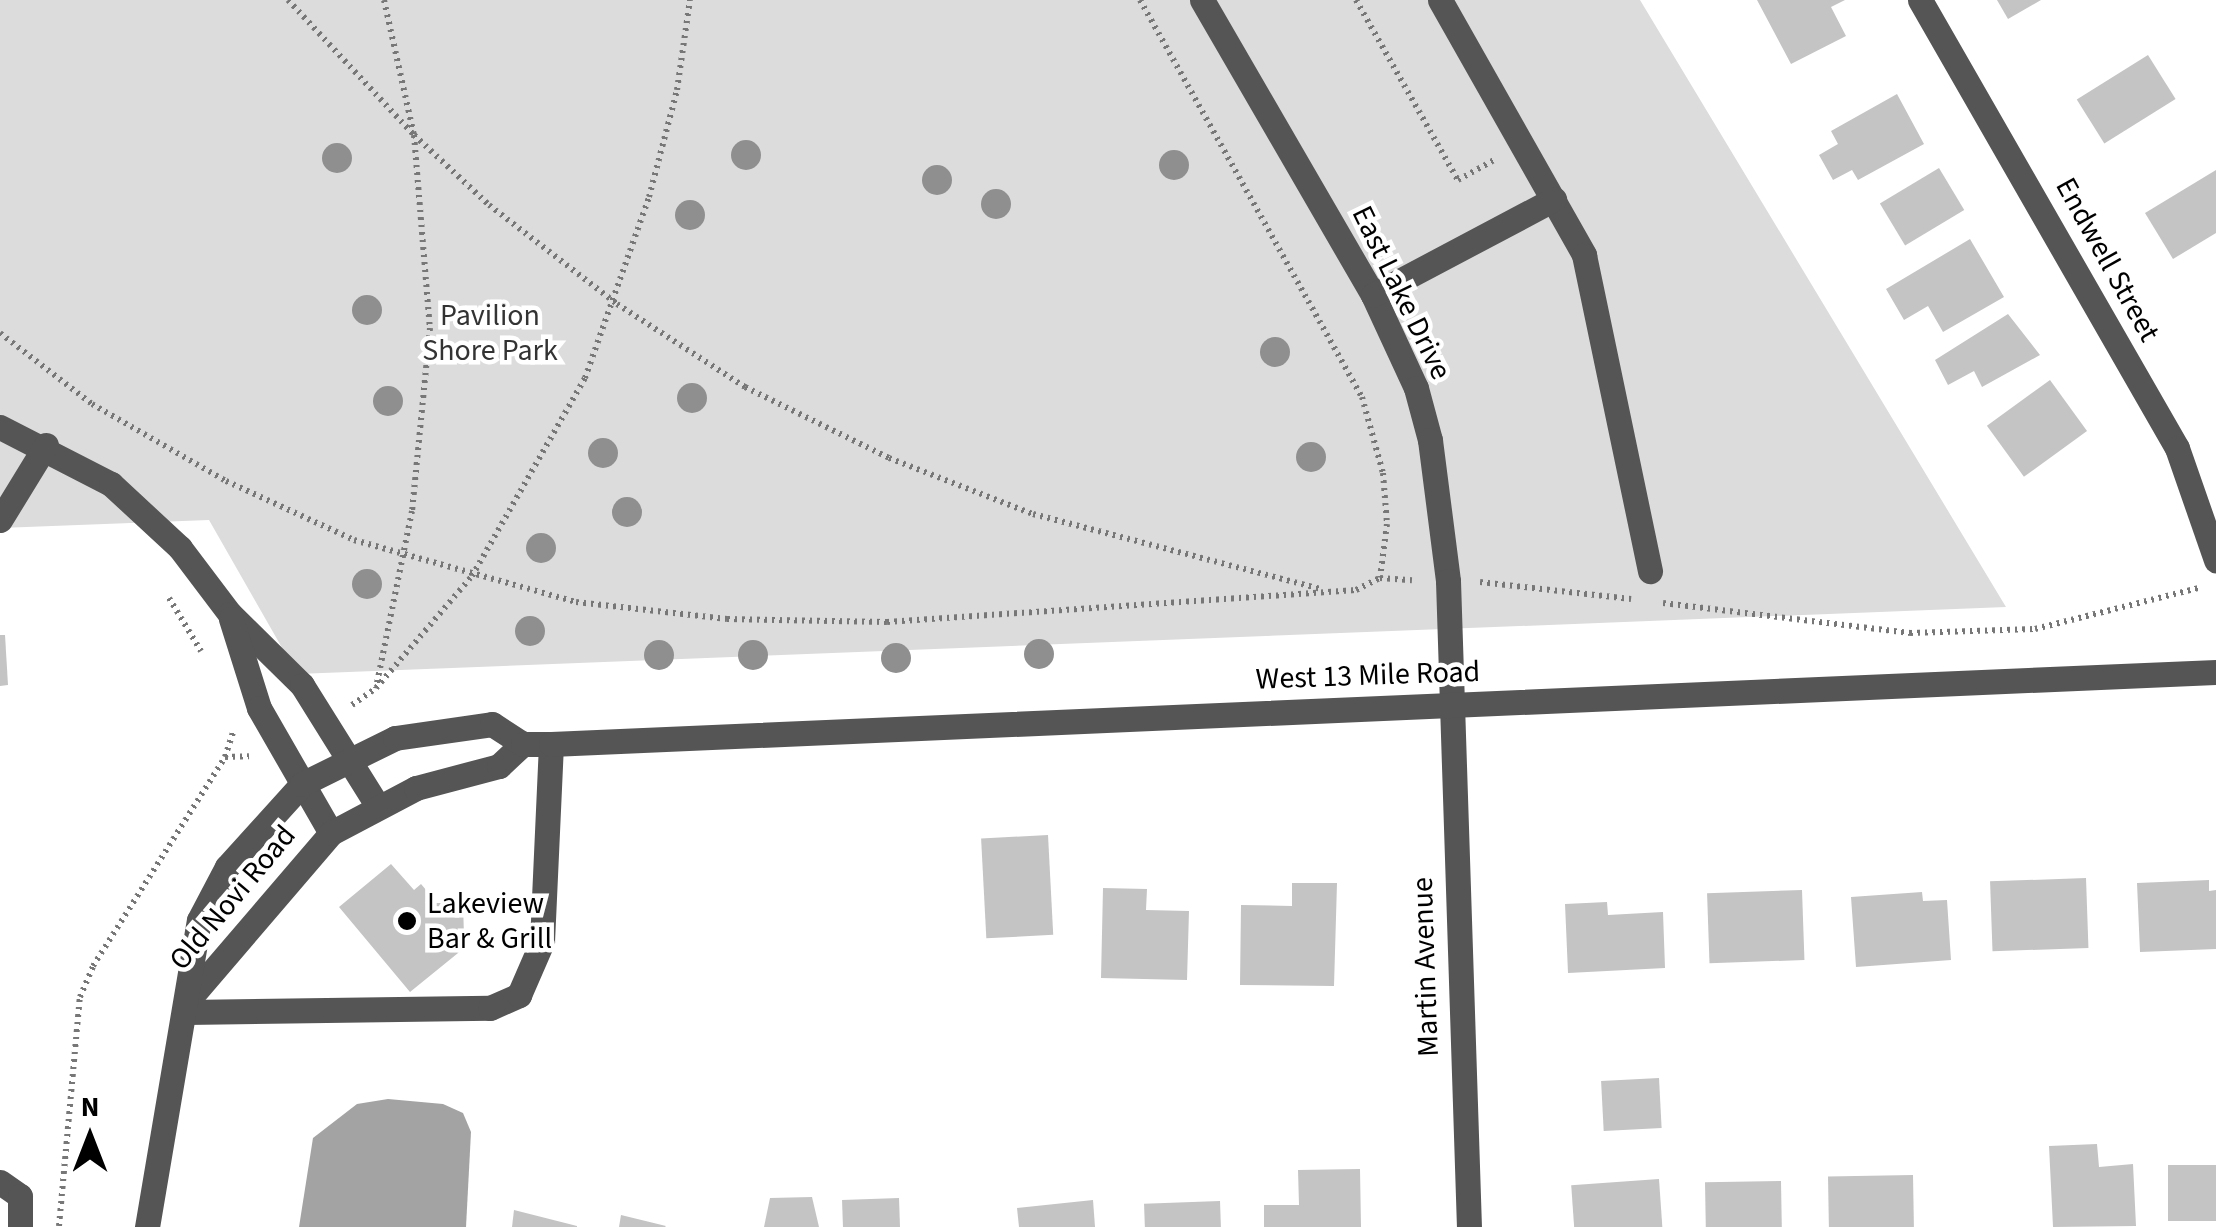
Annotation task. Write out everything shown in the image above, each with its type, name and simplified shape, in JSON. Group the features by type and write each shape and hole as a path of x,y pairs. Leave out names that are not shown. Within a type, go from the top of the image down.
{"street":[{"name":"East Lake Drive","path":"1202,0 1373,295 1416,388 1440,487 1448,704"},
{"path":"1440,0 1584,255 1650,570"},
{"name":"Endwell Street","path":"1920,0 2177,448 2216,560"},
{"path":"1373,295 1554,199"},
{"path":"0,427 46,445 138,506 230,614 302,685 376,805 499,766 523,744"},
{"path":"0,520 46,445"},
{"path":"230,614 259,708 331,833"},
{"name":"West 13 Mile Road","path":"348,756 395,738 492,724 523,744 552,744 2216,672"},
{"name":"Martin Avenue","path":"1448,704 1469,1227"},
{"path":"187,1006 490,1008 526,989 542,942 552,744"},
{"name":"Old Novi Road","path":"147,1227 187,1006 192,936 226,867 302,784 348,756"},
{"name":"Old Novi Road","path":"187,1006 331,833 376,805"},
{"path":"0,1182 20,1196 20,1227"}],"path":[{"path":"288,0 414,135 489,205 617,304 745,387 889,458 1129,543 1327,591"},
{"path":"384,0 414,135 429,362 404,555 376,688 472,576 548,450 617,304 677,90 690,0"},
{"path":"1140,0 1362,397 1384,490 1380,578"},
{"path":"1356,0 1458,180 1522,144"},
{"path":"0,333 92,404 226,481 354,540 472,576 637,611 816,622 957,620 1356,590 1380,578 1417,580"},
{"path":"1468,580 1636,600"},
{"path":"1655,602 1832,628 2035,629 2216,584"},
{"path":"161,586 206,658"},
{"path":"59,1227 80,997 93,966 226,757 233,730 227,711"}],"green space":[{"name":"Pavilion Shore Park","path":"0,0 1640,0 2006,607 297,674 209,520 0,528"}],"shaded area":[{"path":"388,1099 443,1104 463,1113 471,1132 466,1227 299,1227 313,1138 357,1104"}],"building":[{"path":"1757,0 1845,0 1831,7 1846,36 1791,64"},
{"path":"1997,0 2041,0 2008,19"},
{"path":"2148,55 2176,99 2104,144 2077,100"},
{"path":"1897,94 1924,144 1858,180 1852,170 1833,180 1819,155 1838,144 1831,131"},
{"path":"1939,168 1964,210 1905,246 1880,204"},
{"path":"2216,170 2216,233 2173,259 2145,213"},
{"path":"1970,239 2004,297 1943,332 1928,306 1904,320 1886,289"},
{"path":"2008,314 2040,355 1982,387 1974,371 1948,385 1935,360"},
{"path":"2050,380 2087,431 2024,477 1987,426"},
{"path":"0,635 5,635 8,685 0,686"},
{"path":"1048,835 1053,935 986,938 981,839"},
{"name":"Lakeview Bar & Grill","path":"391,864 414,890 421,884 432,897 425,903 463,903 464,936 452,936 463,949 410,992 339,907"},
{"path":"2086,878 2088,948 1993,951 1990,881"},
{"path":"2209,880 2209,891 2216,890 2216,949 2140,952 2137,883"},
{"path":"1292,883 1337,883 1334,986 1240,985 1241,905 1292,906"},
{"path":"1103,888 1147,889 1146,910 1189,911 1187,980 1101,978"},
{"path":"1802,890 1804,960 1710,963 1707,893"},
{"path":"1922,892 1923,901 1947,900 1951,960 1856,967 1851,897"},
{"path":"1607,902 1608,915 1663,912 1665,968 1568,973 1565,904"},
{"path":"1659,1078 1662,1128 1604,1131 1601,1081"},
{"path":"2097,1144 2099,1167 2133,1164 2136,1226 2053,1227 2049,1146"},
{"path":"2168,1165 2216,1165 2216,1221 2168,1221"},
{"path":"1360,1169 1361,1227 1264,1227 1264,1205 1299,1205 1298,1170"},
{"path":"1913,1175 1914,1227 1829,1227 1828,1176"},
{"path":"1659,1179 1662,1227 1574,1227 1571,1185"},
{"path":"1781,1181 1782,1227 1706,1227 1705,1182"},
{"path":"812,1197 819,1227 764,1227 770,1198"},
{"path":"899,1198 900,1227 843,1227 842,1200"},
{"path":"1093,1200 1095,1227 1019,1227 1017,1208"},
{"path":"1220,1201 1221,1227 1145,1227 1144,1204"},
{"path":"514,1210 577,1226 577,1227 512,1227"},
{"path":"621,1215 666,1226 619,1227"}],"place":[{"name":"Lakeview Bar & Grill","path":"407,921"}]}
